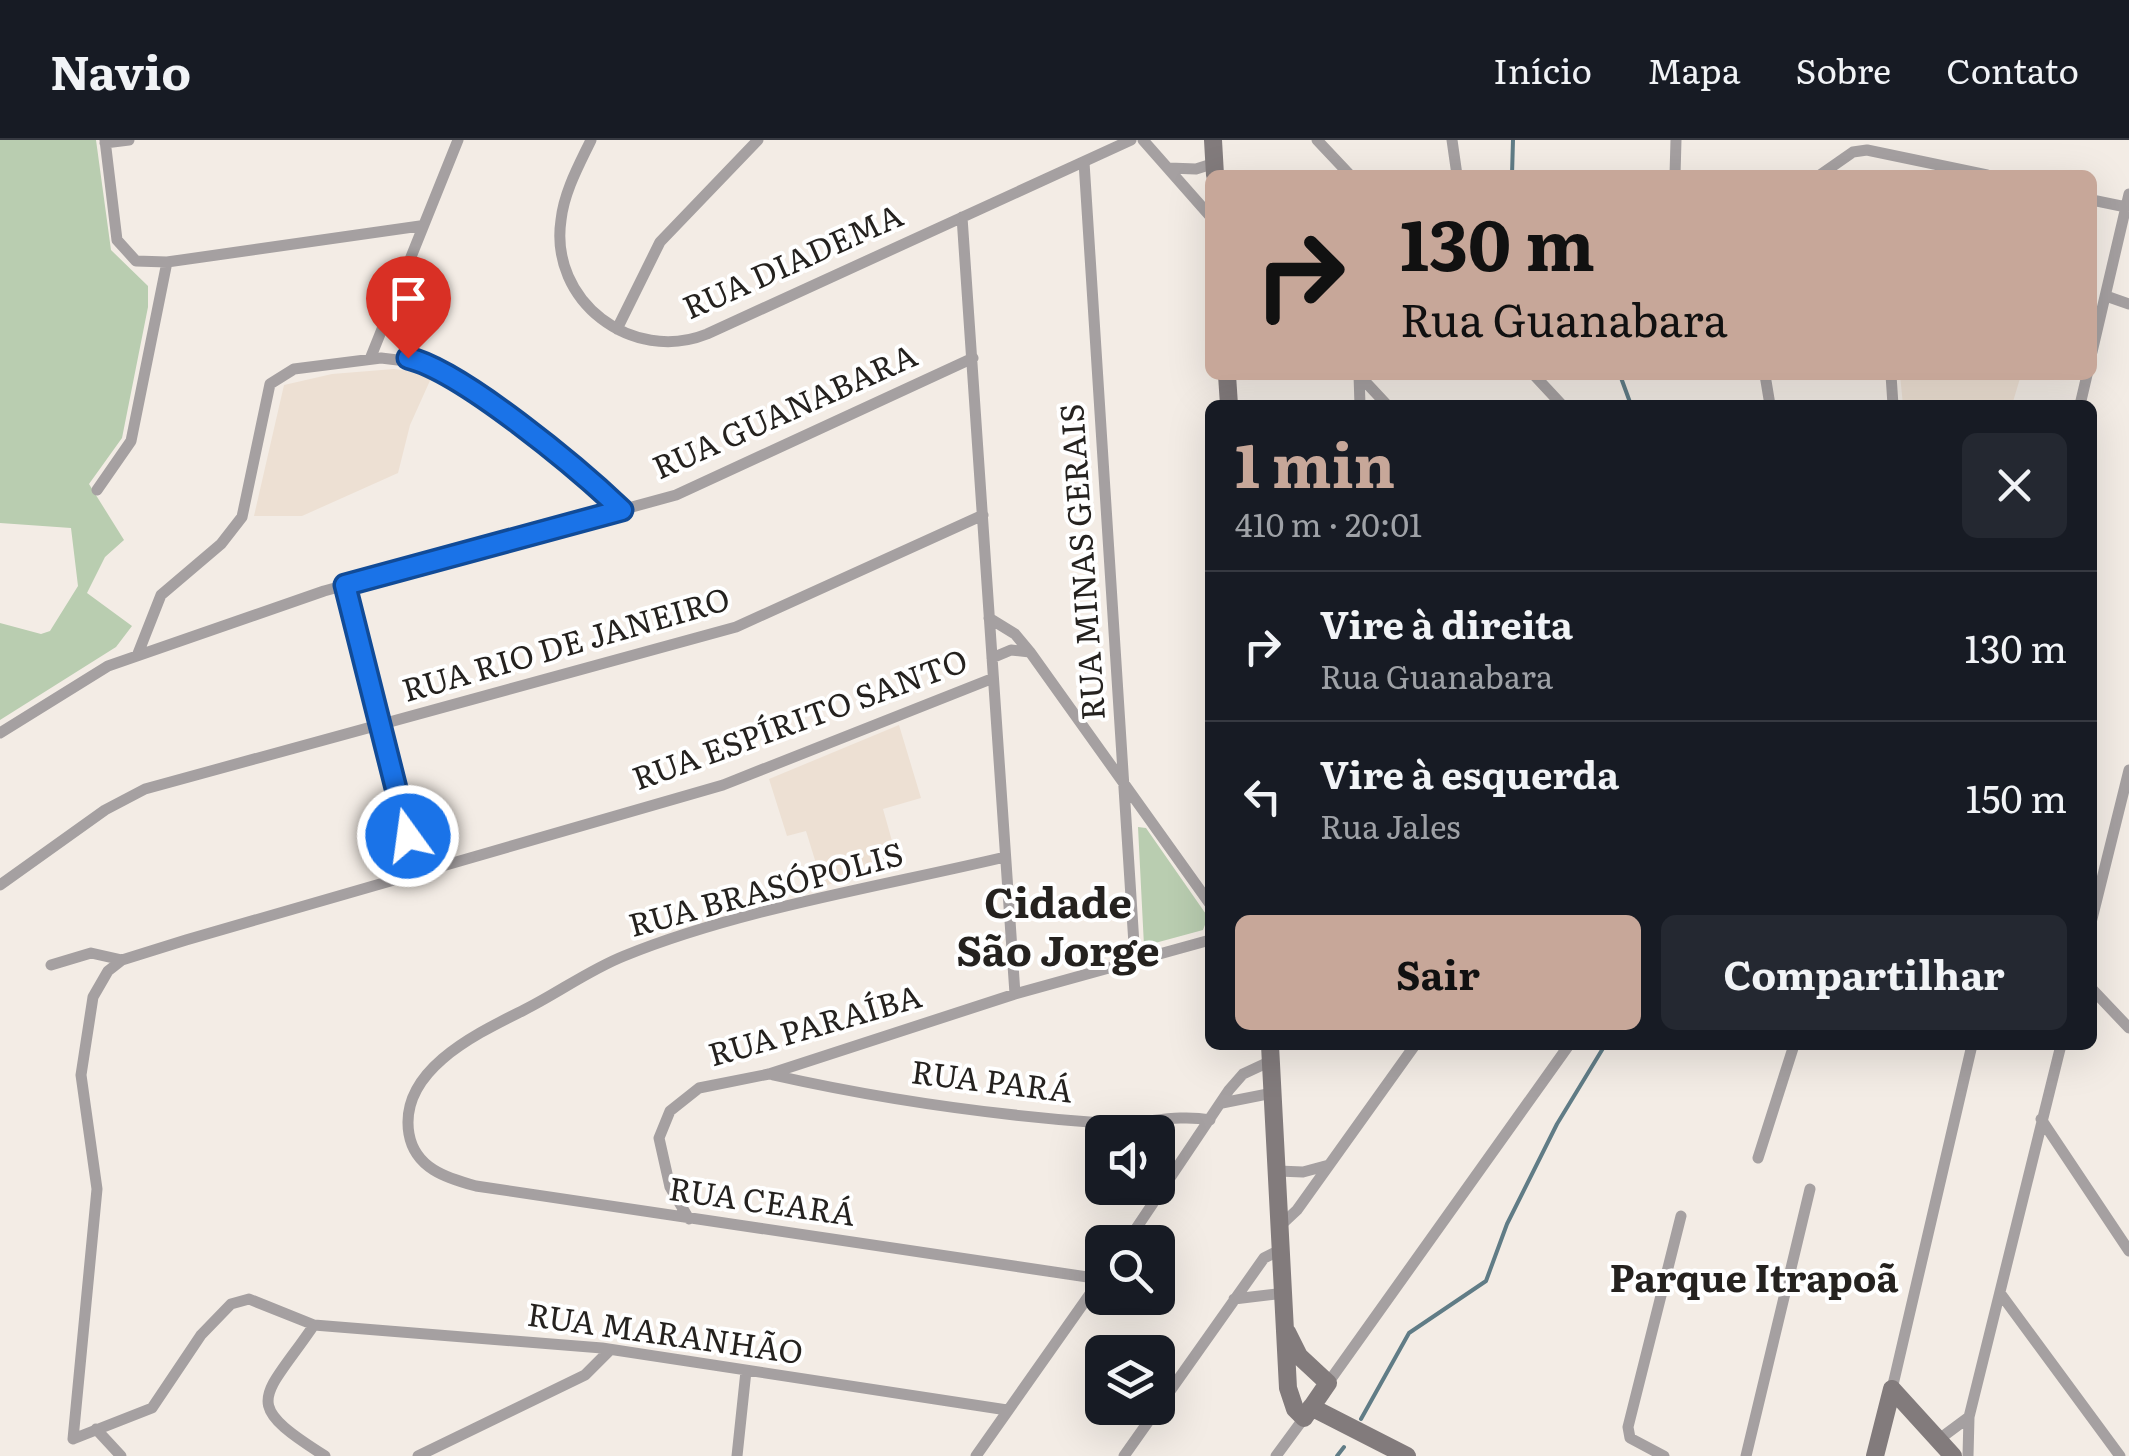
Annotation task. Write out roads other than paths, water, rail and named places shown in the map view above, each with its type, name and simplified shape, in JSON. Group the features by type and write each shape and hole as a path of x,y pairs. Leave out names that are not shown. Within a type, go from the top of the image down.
{"main road":[{"path":"1213,140 1215,169"},
{"path":"1270,1053 1289,1394 1307,1412 1386,1452 1407,1456"},
{"path":"1287,1332 1306,1366 1328,1383 1307,1412"},
{"path":"1892,1389 1953,1456"},
{"path":"1875,1456 1892,1389"}],"street":[{"path":"129,140 105,142 118,240 136,261 167,262 420,226"},
{"path":"370,359 420,226 458,140"},
{"name":"RUA DIADEMA","path":"591,140 570,185 560,240 570,281 582,300 617,329 656,344 691,340 1131,140"},
{"path":"617,329 660,242 758,140"},
{"path":"1143,140 1205,210"},
{"path":"1317,140 1345,170"},
{"path":"1452,140 1456,170"},
{"path":"1675,170 1676,140"},
{"path":"1827,170 1853,152 1867,150 1962,170"},
{"name":"RUA MINAS GERAIS","path":"1084,162 1136,960"},
{"path":"1169,168 1215,169"},
{"path":"2097,200 2127,201 2097,326"},
{"path":"962,217 1015,994"},
{"path":"96,490 132,441 167,262"},
{"path":"2106,296 2129,304"},
{"path":"138,656 161,595 221,544 242,517 275,377 294,369 370,359 408,358 431,364 461,382 622,510"},
{"name":"RUA GUANABARA","path":"0,734 88,675 345,585 685,490 972,358"},
{"path":"1364,380 1383,400"},
{"path":"1539,380 1557,400"},
{"name":"RUA RIO DE JANEIRO","path":"0,884 105,810 145,789 736,626 983,515"},
{"path":"345,585 417,873"},
{"path":"989,618 1014,634 1030,652 1205,895"},
{"path":"992,658 1011,650 1030,652"},
{"name":"RUA ESPÍRITO SANTO","path":"51,965 91,953 122,960 723,785 991,679"},
{"path":"2097,904 2123,818 2129,770"},
{"name":"RUA BRASÓPOLIS","path":"421,1162 409,1137 408,1113 432,1069 472,1036 620,958 747,919 1005,857"},
{"name":"RUA PARAÍBA","path":"689,1219 670,1186 659,1149 662,1126 670,1111 699,1088 769,1074 1015,994 1205,941"},
{"name":"RUA MARANHÃO","path":"122,960 108,971 93,997 83,1044 82,1100 97,1189 73,1439 152,1408 162,1400 184,1355 230,1304 260,1302 314,1326 609,1351 1007,1410"},
{"path":"2097,995 2129,1028"},
{"path":"1399,1050 1400,1065"},
{"path":"1281,1224 1297,1210 1410,1050"},
{"path":"1328,1383 1566,1050"},
{"path":"1758,1158 1792,1050"},
{"path":"1892,1389 1971,1050"},
{"path":"1968,1456 1969,1417 2059,1050"},
{"path":"1139,1225 1243,1074 1270,1053"},
{"name":"RUA PARÁ","path":"769,1074 832,1088 1034,1117 1109,1124 1184,1116 1210,1120"},
{"path":"1222,1103 1273,1092"},
{"path":"2041,1119 2129,1251"},
{"name":"RUA CEARÁ","path":"421,1162 448,1178 476,1186 1085,1276"},
{"path":"1278,1170 1303,1172 1329,1165"},
{"path":"1746,1456 1810,1189"},
{"path":"1664,1456 1630,1438 1628,1427 1681,1216"},
{"path":"1124,1456 1264,1258 1282,1248"},
{"path":"2000,1292 2120,1456"},
{"path":"1234,1299 1285,1293"},
{"path":"976,1456 1085,1302"},
{"path":"314,1326 269,1393 270,1416 278,1426 326,1456"},
{"path":"418,1456 586,1374 609,1351"},
{"path":"737,1456 746,1372"},
{"path":"1276,1456 1307,1412"},
{"path":"1938,1440 1969,1417"},
{"path":"96,1429 121,1456"}],"waterway":[{"path":"1512,170 1513,140"},
{"path":"1622,380 1629,400"},
{"path":"1361,1419 1409,1333 1486,1281 1507,1224 1557,1124 1602,1050"},
{"path":"1337,1456 1344,1447"}],"district":[{"name":"Cidade São Jorge","path":"1058,927"},
{"name":"Parque Itrapoã","path":"1754,1279"}]}
